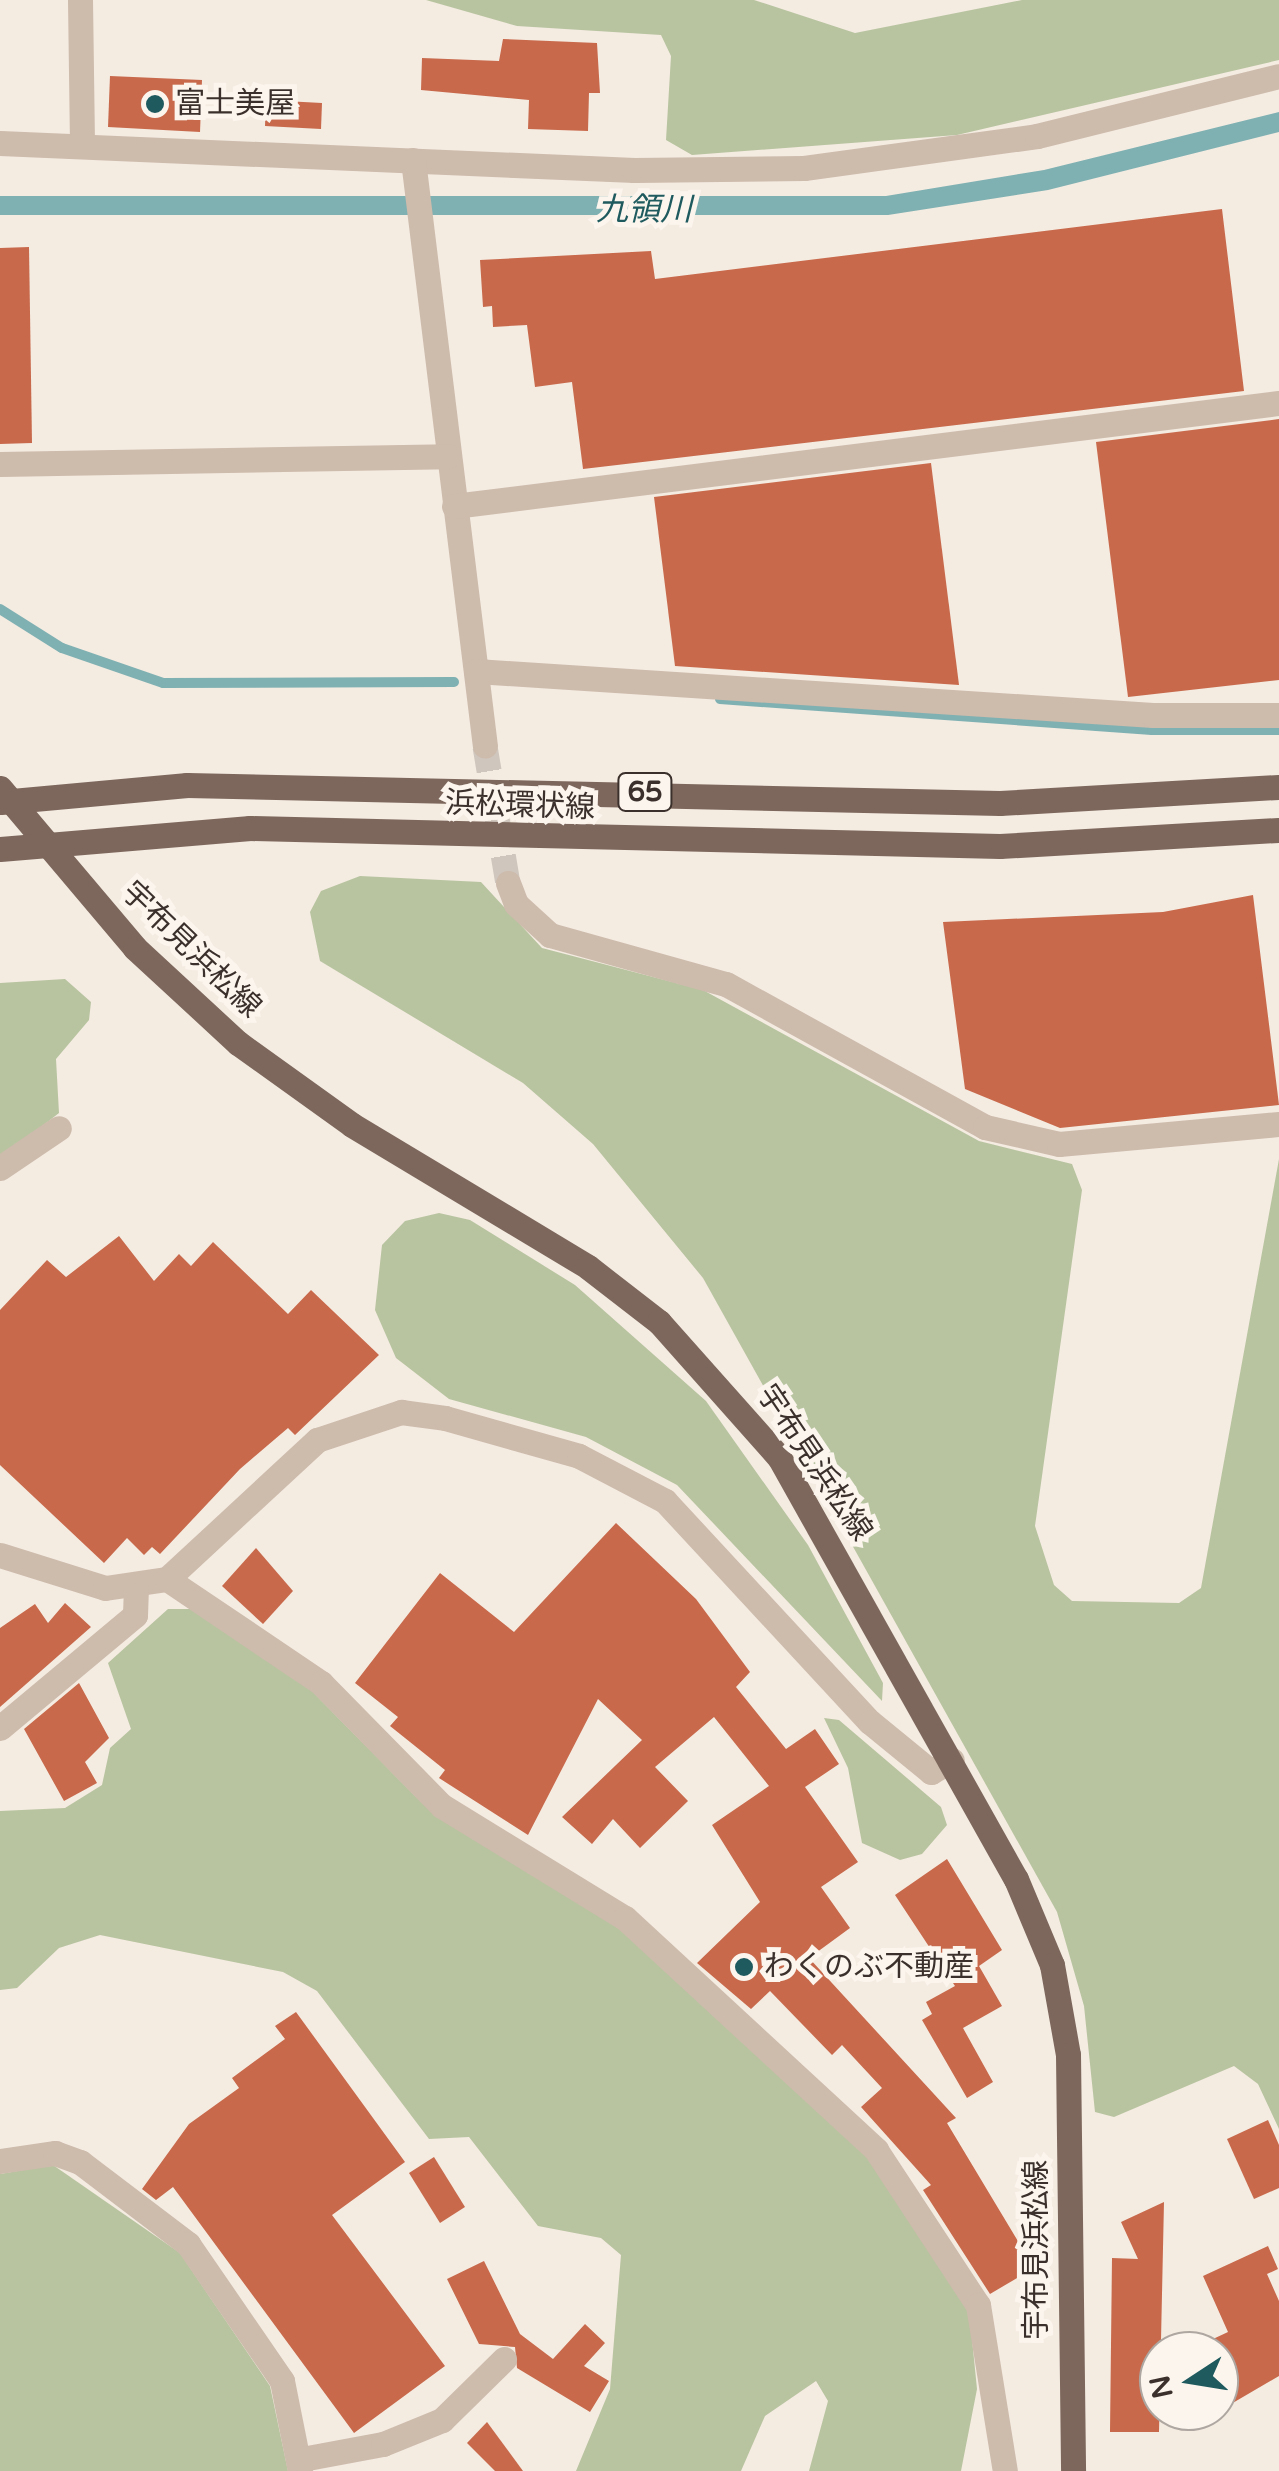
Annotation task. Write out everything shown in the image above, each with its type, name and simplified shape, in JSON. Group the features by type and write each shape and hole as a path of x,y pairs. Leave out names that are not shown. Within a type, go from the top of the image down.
{"main road":[{"name":"浜松環状線","path":"4,797 187,784 1000,803 1279,788"},
{"name":"宇布見浜松線","path":"4,797 136,948 238,1042 352,1125 588,1266 723,1386 828,1534 1036,1921 1062,2010 1072,2471"},
{"name":"浜松環状線","path":"0,849 250,828 1000,846 1279,830"}],"street":[{"path":"80,0 82,146"},
{"path":"0,143 725,171 882,161 1037,136 1279,76"},
{"path":"413,160 418,227 485,746"},
{"path":"454,506 1279,403"},
{"path":"0,464 448,456"},
{"path":"476,670 1279,715"},
{"path":"508,883 550,936 726,984 984,1127 1059,1144 1279,1124"},
{"path":"0,1168 59,1128"},
{"path":"0,1555 136,1589 167,1579 317,1440 401,1412 445,1418 579,1456 665,1502 870,1722 930,1772 952,1760"},
{"path":"167,1579 321,1682 442,1806 625,1918 876,2150 978,2305 1006,2471"},
{"path":"0,1728 135,1615 136,1589"},
{"path":"0,2161 54,2153 80,2162 188,2244 282,2380 301,2465 382,2444 442,2420 504,2359"}],"green space":[{"path":"426,0 754,0 855,33 1022,0 1279,0 1279,60 957,135 692,155 666,140 671,56 661,35 517,26"},
{"path":"360,876 481,882 542,948 703,990 979,1141 1072,1164 1082,1190 1035,1526 1054,1585 1072,1601 1179,1603 1201,1588 1279,1159 1279,2129 1258,2084 1234,2066 1114,2117 1095,2112 1084,2006 1057,1912 703,1278 593,1144 523,1083 320,961 310,912 321,891"},
{"path":"65,979 91,1002 89,1020 56,1059 59,1113 0,1159 0,983"},
{"path":"439,1213 470,1220 575,1285 706,1401 808,1545 883,1683 882,1701 677,1485 586,1437 449,1399 396,1358 375,1310 382,1245 405,1221"},
{"path":"168,1609 198,1609 298,1677 421,1802 619,1925 869,2157 969,2309 977,2389 961,2471 809,2471 828,2401 816,2381 765,2416 741,2471 576,2471 610,2389 621,2255 601,2238 538,2226 469,2137 429,2139 317,1991 283,1972 100,1935 59,1948 17,1988 0,1990 0,1811 65,1808 102,1785 110,1748 131,1729 108,1663"},
{"path":"824,1718 839,1720 941,1807 947,1825 922,1854 900,1860 862,1843 848,1768"},
{"path":"53,2165 180,2253 270,2386 288,2471 0,2471 0,2174"}],"water":[{"name":"九領川","path":"1279,112 1279,132 1048,190 888,215 0,215 0,196 886,196 1044,170"}],"building":[{"path":"503,39 597,43 600,93 589,93 588,131 528,129 529,100 421,90 422,58 499,61"},
{"name":"富士美屋","path":"110,76 202,80 200,132 108,127"},
{"path":"266,100 322,103 321,129 265,126"},
{"path":"1222,209 1244,391 583,469 572,382 535,387 527,325 493,327 492,306 483,307 480,260 651,251 655,279"},
{"path":"29,247 32,443 0,444 0,248"},
{"path":"1279,419 1279,680 1128,697 1096,442"},
{"path":"931,463 959,685 675,666 654,497"},
{"path":"1253,895 1279,1105 1060,1128 965,1089 943,922 1163,912"},
{"path":"119,1236 154,1281 179,1254 191,1266 213,1242 288,1314 311,1290 379,1355 295,1435 288,1428 240,1469 160,1554 152,1547 144,1555 127,1538 104,1563 0,1465 0,1310 47,1260 66,1277"},
{"path":"616,1523 696,1599 750,1672 736,1687 786,1749 815,1729 839,1764 805,1787 858,1862 821,1887 850,1928 809,1958 956,2118 947,2123 1034,2268 990,2294 923,2190 931,2185 861,2107 882,2088 842,2045 832,2055 770,1991 751,2009 697,1963 760,1902 712,1825 769,1786 714,1717 655,1767 688,1801 640,1848 613,1819 592,1844 562,1817 642,1740 598,1699 528,1835 439,1778 445,1770 390,1726 398,1717 355,1683 440,1573 514,1632"},
{"path":"256,1548 293,1591 263,1624 222,1586"},
{"path":"65,1603 91,1627 0,1707 0,1628 35,1604 48,1623"},
{"path":"79,1683 109,1738 85,1762 97,1783 64,1801 24,1729"},
{"path":"947,1859 1002,1950 979,1966 1002,2006 963,2028 993,2082 967,2098 922,2020 932,2014 926,2002 955,1986 895,1895"},
{"path":"296,2012 405,2162 332,2215 445,2366 354,2433 173,2187 156,2200 142,2189 189,2124 239,2088 232,2078 285,2039 275,2026"},
{"path":"1268,2120 1279,2145 1279,2188 1254,2199 1227,2139"},
{"path":"434,2157 465,2207 440,2223 409,2173"},
{"path":"1164,2202 1161,2331 1139,2331 1139,2431 1159,2432 1110,2432 1112,2258 1138,2259 1121,2222"},
{"path":"1268,2246 1278,2269 1267,2274 1279,2301 1279,2376 1239,2399 1239,2331 1228,2331 1203,2276"},
{"path":"484,2261 520,2334 553,2359 585,2324 605,2343 584,2366 609,2381 590,2412 517,2368 515,2347 479,2344 447,2279"},
{"path":"487,2422 523,2471 495,2471 467,2443"}],"waterway":[{"path":"0,609 62,648 163,683 454,682"},
{"path":"720,699 1152,730 1279,730"}],"tunnel":[{"path":"485,746 508,883"}],"place":[{"name":"富士美屋","path":"155,104"},
{"name":"わくのぶ不動産","path":"744,1967"}]}
